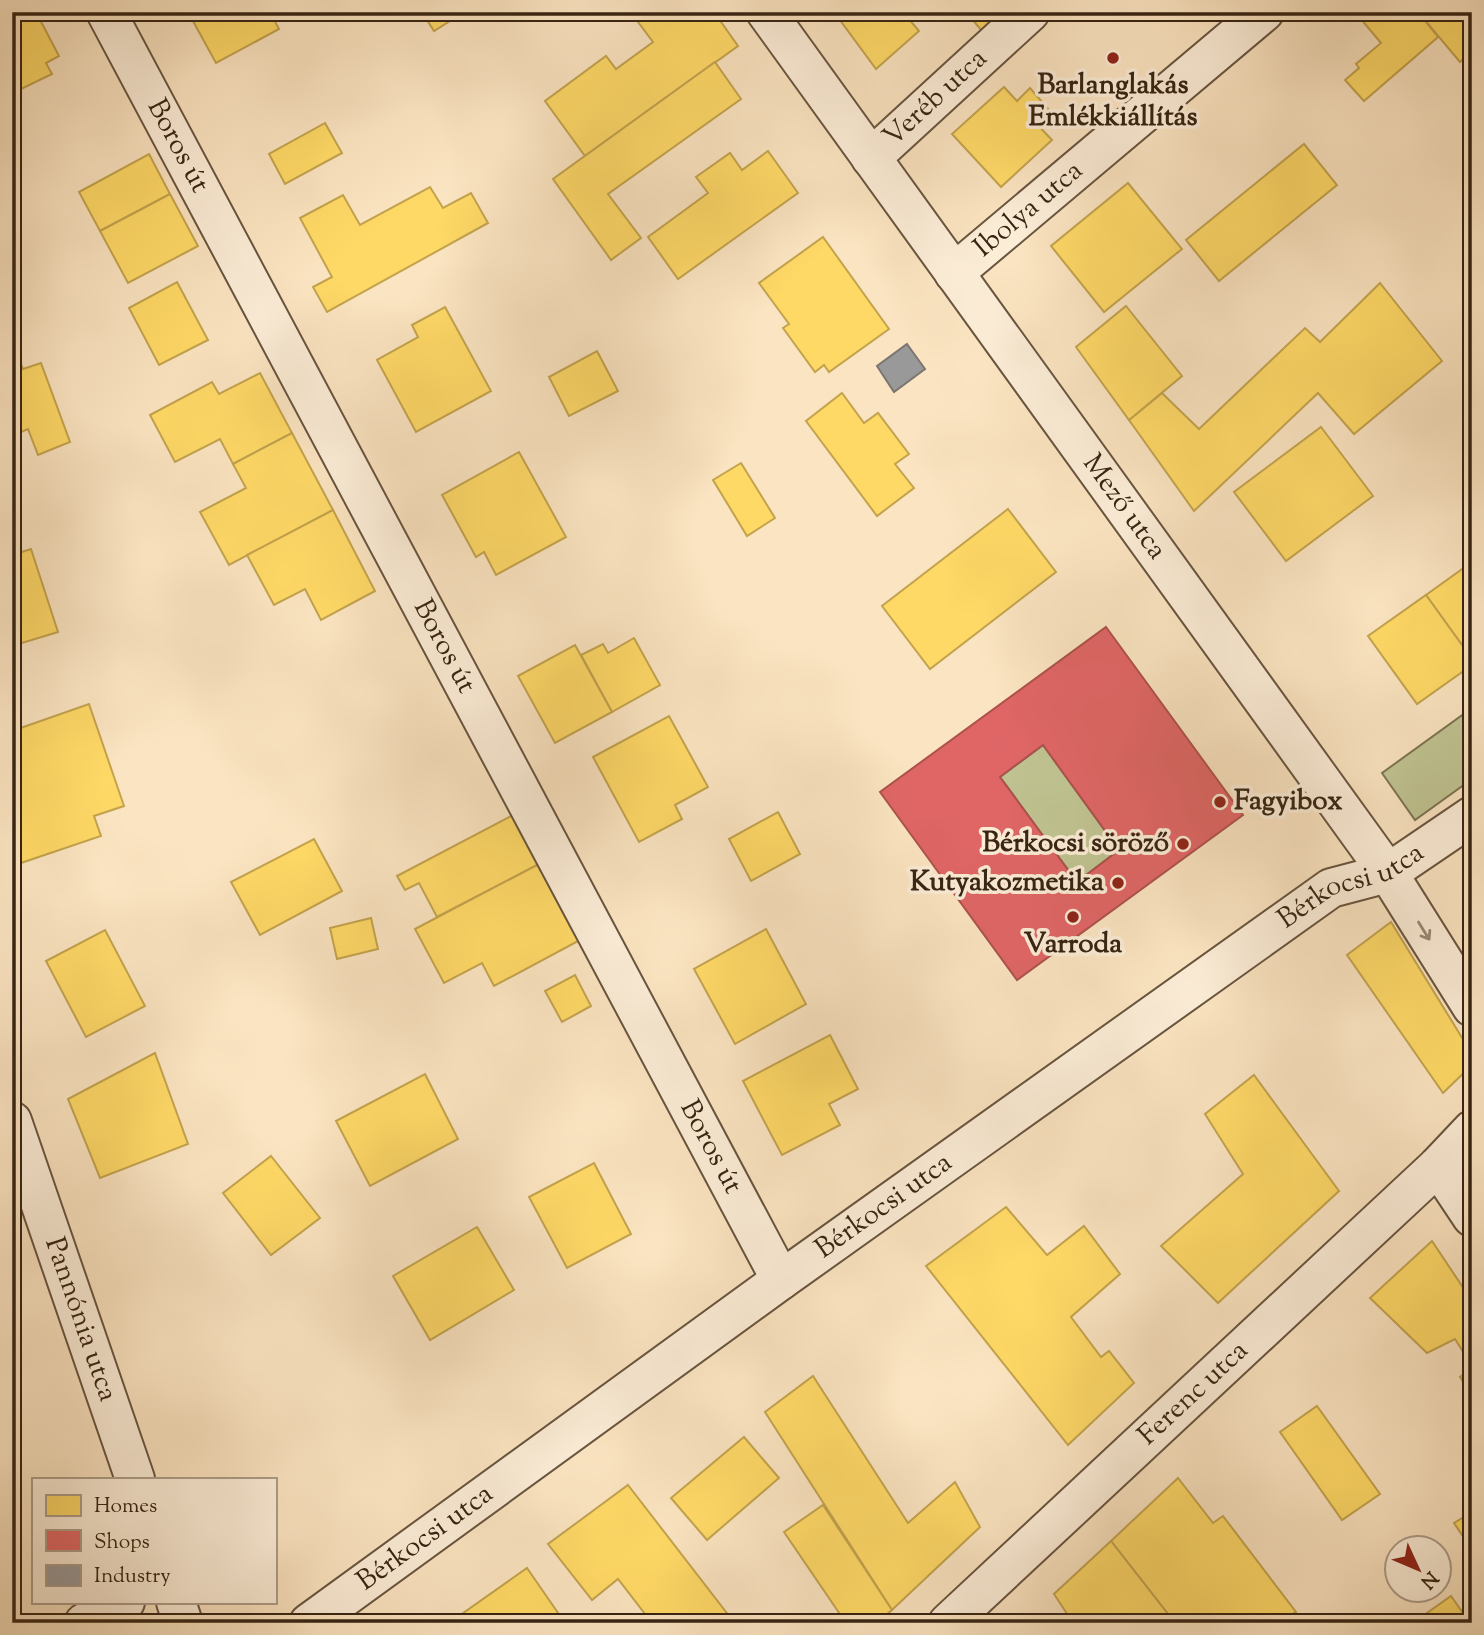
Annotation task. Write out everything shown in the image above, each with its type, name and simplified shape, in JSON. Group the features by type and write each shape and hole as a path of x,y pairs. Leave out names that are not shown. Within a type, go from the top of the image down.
{"street":[{"name":"Boros út","path":"106,12 781,1280"},
{"name":"Mező utca","path":"766,12 1388,873 1472,1007"},
{"name":"Veréb utca","path":"871,158 1030,12"},
{"name":"Ibolya utca","path":"954,272 1264,12"},
{"name":"Bérkocsi utca","path":"309,1623 781,1280 1331,888 1388,873 1472,816"},
{"name":"Pannónia utca","path":"12,1121 135,1478"},
{"path":"1472,1130 1438,1166 1472,1217"},
{"name":"Ferenc utca","path":"959,1619 1438,1166"},
{"path":"84,1623 121,1604"},
{"path":"177,1604 183,1623"}],"green space":[{"path":"1472,708 1472,779 1415,820 1382,773"},
{"path":"1043,745 1119,850 1077,882 1000,777"}],"building: Homes":[{"path":"12,12 36,12 59,56 46,63 52,74 19,90 12,82"},
{"path":"188,12 270,12 279,29 216,63"},
{"path":"422,12 456,12 458,16 434,31"},
{"path":"643,12 714,12 738,46 585,156 545,101 606,56 616,69 653,42 635,18"},
{"path":"834,12 903,12 919,31 876,69"},
{"path":"966,12 1002,12 987,37"},
{"path":"1355,12 1418,12 1438,37 1364,101 1345,80 1359,68 1356,64 1381,43"},
{"path":"1418,12 1472,12 1472,51 1460,62"},
{"path":"715,62 741,99 608,194 641,238 611,260 553,179"},
{"path":"1004,87 1017,101 1030,88 1049,110 1035,122 1052,140 1001,187 952,134"},
{"path":"325,123 342,153 285,184 269,154"},
{"path":"1304,144 1337,185 1219,281 1186,240"},
{"path":"768,151 798,193 678,279 648,237 708,193 696,177 730,153 742,170"},
{"path":"149,154 170,194 100,231 79,192"},
{"path":"1128,183 1182,249 1104,312 1051,246"},
{"path":"430,187 443,208 471,193 488,223 327,312 313,287 332,277 300,218 343,195 360,225"},
{"path":"170,194 198,246 128,283 100,231"},
{"path":"823,237 889,329 829,372 824,365 815,372 783,328 789,324 759,283"},
{"path":"177,282 208,340 159,365 129,308"},
{"path":"1380,283 1442,361 1354,434 1318,393 1194,511 1129,420 1162,393 1199,429 1305,328 1320,342"},
{"path":"1126,306 1182,376 1129,420 1076,347"},
{"path":"445,307 491,391 416,432 377,360 418,337 412,325"},
{"path":"12,341 23,369 41,363 70,442 38,455 28,429 14,435"},
{"path":"597,351 618,391 569,416 549,377"},
{"path":"260,373 292,433 233,464 220,439 175,462 150,415 212,382 219,394"},
{"path":"842,393 864,423 878,413 909,454 895,464 914,488 877,516 806,421"},
{"path":"1321,427 1373,496 1286,561 1234,492"},
{"path":"292,433 333,510 229,565 200,512 246,488 233,464"},
{"path":"519,452 566,537 496,575 484,552 476,557 442,495"},
{"path":"741,463 775,518 747,536 713,480"},
{"path":"1008,509 1056,572 930,669 882,606"},
{"path":"333,510 375,591 321,620 305,589 274,605 247,555"},
{"path":"31,549 58,632 12,646 12,555"},
{"path":"1472,562 1472,659 1426,595"},
{"path":"1426,595 1472,659 1472,665 1417,704 1368,636"},
{"path":"634,638 660,685 612,712 581,655 603,644 608,653"},
{"path":"575,645 612,712 555,743 518,676"},
{"path":"89,704 124,806 94,816 101,836 12,866 12,731"},
{"path":"669,716 708,787 675,805 682,819 639,842 593,757"},
{"path":"778,812 800,854 751,881 729,839"},
{"path":"513,815 539,864 437,917 419,883 405,890 397,876"},
{"path":"314,839 342,891 260,935 231,882"},
{"path":"539,864 580,940 494,986 482,963 444,983 415,929"},
{"path":"371,918 378,949 337,959 330,928"},
{"path":"1391,922 1472,1054 1472,1065 1443,1093 1347,955"},
{"path":"766,929 806,1004 735,1044 694,969"},
{"path":"105,930 145,1006 86,1037 46,961"},
{"path":"575,975 591,1006 562,1022 545,991"},
{"path":"830,1035 858,1089 829,1104 840,1125 782,1155 743,1081"},
{"path":"155,1053 188,1144 100,1178 68,1099"},
{"path":"425,1074 458,1139 370,1186 336,1121"},
{"path":"1254,1075 1339,1191 1218,1303 1161,1246 1243,1174 1205,1114"},
{"path":"271,1156 320,1218 271,1255 223,1193"},
{"path":"594,1163 631,1234 567,1268 529,1197"},
{"path":"1006,1207 1047,1255 1084,1226 1120,1274 1071,1317 1101,1357 1109,1351 1134,1383 1068,1445 926,1266"},
{"path":"477,1227 514,1290 430,1340 393,1276"},
{"path":"1432,1241 1472,1301 1472,1366 1455,1339 1427,1353 1370,1298"},
{"path":"1472,1368 1472,1395 1460,1377"},
{"path":"813,1376 908,1523 955,1482 980,1527 892,1610 765,1412"},
{"path":"1317,1406 1380,1494 1342,1520 1280,1432"},
{"path":"744,1437 779,1478 707,1540 671,1498"},
{"path":"1178,1478 1213,1523 1223,1516 1296,1612 1285,1618 1289,1623 1175,1623 1111,1541"},
{"path":"628,1485 733,1621 652,1623 618,1579 592,1600 548,1544"},
{"path":"823,1505 892,1610 876,1623 846,1623 784,1532"},
{"path":"1472,1512 1472,1550 1454,1523"},
{"path":"1111,1541 1175,1623 1073,1623 1054,1594"},
{"path":"527,1568 565,1623 449,1623"},
{"path":"1452,1597 1470,1623 1413,1623 1440,1604 1452,1604"}],"building: Shops":[{"path":"1106,627 1243,815 1017,980 880,792","holes":["1043,745 1119,850 1077,882 1000,777"]}],"building: Industry":[{"path":"907,344 925,369 894,392 877,366"}],"place":[{"name":"Barlanglakás Emlékkiállítás","path":"1113,58"},
{"name":"Fagyibox","path":"1220,802"},
{"name":"Bérkocsi söröző","path":"1183,844"},
{"name":"Kutyakozmetika","path":"1118,883"},
{"name":"Varroda","path":"1073,917"}]}
